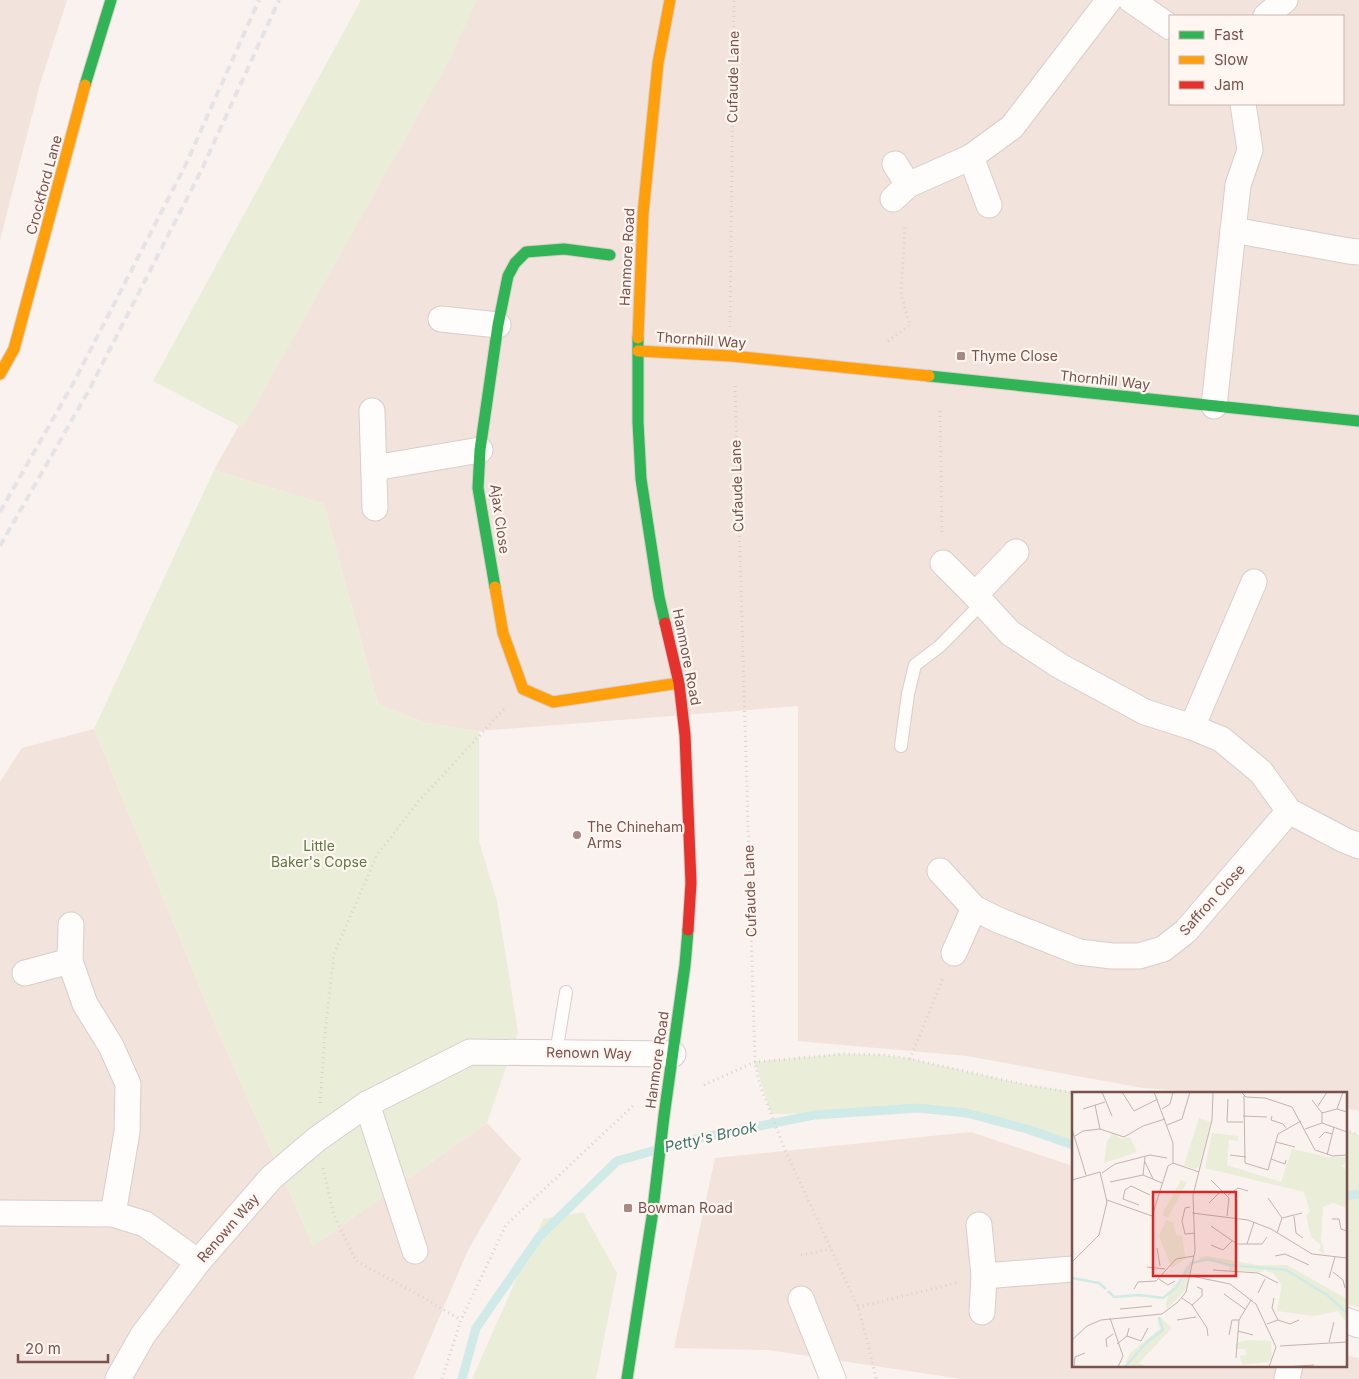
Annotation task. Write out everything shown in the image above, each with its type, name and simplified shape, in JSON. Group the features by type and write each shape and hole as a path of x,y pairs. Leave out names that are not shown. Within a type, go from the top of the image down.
{"street":[{"name":"Crockford Lane","path":"0,374 14,349 110,0"},
{"name":"Hanmore Road","path":"632,1378 664,1116 685,965 691,883 685,735 679,683 659,597 641,479 638,422 638,351 643,214 658,63 670,0"},
{"path":"899,182 972,157 1012,127 1109,0"},
{"path":"1131,0 1169,26"},
{"path":"1267,15 1285,0"},
{"path":"1214,406 1238,184 1250,150 1242,105"},
{"path":"972,157 989,205"},
{"path":"1233,230 1359,252"},
{"name":"Ajax Close","path":"523,689 503,633 478,488 480,450 498,325 508,276 515,263 526,252 564,249 610,255"},
{"path":"441,319 498,325"},
{"name":"Thornhill Way","path":"638,351 732,356 1359,421"},
{"path":"372,411 375,508"},
{"path":"374,468 480,450"},
{"path":"979,599 1016,552"},
{"path":"943,563 1010,633 1060,666 1146,712 1221,739 1261,772 1289,811 1359,846"},
{"path":"1192,727 1254,582"},
{"path":"523,689 553,702 679,683"},
{"name":"Saffron Close","path":"940,871 974,908 998,920 1079,952 1112,956 1140,956 1163,949 1186,931 1289,811"},
{"path":"954,953 974,908"},
{"path":"71,925 70,961 84,1004 110,1046 128,1084 127,1132 113,1214"},
{"path":"25,973 70,961"},
{"name":"Renown Way","path":"118,1379 143,1335 198,1262 271,1178 317,1140 368,1104 470,1052 673,1054"},
{"path":"368,1104 415,1251"},
{"path":"0,1213 113,1214 145,1224 198,1262"},
{"path":"979,1225 984,1276 982,1312"},
{"path":"984,1276 1072,1269"},
{"path":"801,1299 833,1379"},
{"path":"1346,1320 1359,1325"},
{"path":"1287,1379 1290,1366"}],"lane":[{"path":"901,746 908,694 915,665 940,646 979,599"},
{"path":"556,1053 566,992"}],"path":[{"name":"Cufaude Lane","path":"731,335 734,0"},
{"path":"888,341 910,325 901,294 899,182"},
{"name":"Cufaude Lane","path":"734,380 755,1062 759,1082 784,1148 858,1307 876,1379"},
{"path":"940,411 943,563"},
{"path":"461,1320 356,1261 334,1215 317,1140 325,1034 334,954 376,855 418,802 523,689"},
{"path":"910,1059 954,953"},
{"path":"704,1084 755,1062 844,1054 884,1055 910,1059 1027,1085 1072,1093"},
{"path":"442,1379 461,1320 506,1225 636,1103"},
{"path":"1346,1130 1359,1135"},
{"path":"801,1255 831,1249"},
{"path":"858,1307 984,1276"}],"shaded area":[{"path":"0,0 67,0 40,84 0,240"},
{"path":"470,0 1359,0 1359,1111 1346,1108 1346,1092 1203,1092 1143,1088 967,1056 798,1041 798,706 479,731 426,723 378,704 324,504 214,470 407,125"},
{"path":"94,729 216,1027 313,1246 487,1123 521,1159 468,1250 413,1379 0,1379 0,782 22,748"},
{"path":"971,1132 1072,1166 1072,1366 1346,1366 1346,1355 1359,1358 1359,1379 962,1379 768,1350 674,1348 715,1158"}],"green space":[{"path":"361,0 477,0 449,61 243,428 153,381"},
{"name":"Little Baker's Copse","path":"214,470 324,504 378,704 426,723 479,731 479,841 497,901 518,1032 487,1123 313,1246 216,1027 94,729"},
{"path":"844,1054 883,1055 910,1059 1027,1085 1076,1092 1072,1092 1072,1145 1027,1129 940,1111 771,1114 755,1062"},
{"path":"1346,1130 1359,1135 1359,1307 1346,1304"},
{"path":"583,1212 617,1273 596,1379 472,1379 543,1219"}],"waterway":[{"name":"Petty's Brook","path":"462,1379 476,1328 539,1237 617,1161 695,1139 814,1115 918,1108 967,1113 1027,1129 1072,1145"},
{"name":"Petty's Brook","path":"1346,1196 1359,1194"}],"railway":[{"path":"0,512 74,382 186,164 259,0"},
{"path":"0,546 89,390 201,171 279,0"}],"traffic: fast":[{"path":"85,85 111,0"},
{"path":"495,587 478,488 480,450 498,325 508,276 515,263 526,252 564,249 610,255"},
{"path":"638,338 638,422 641,479 659,597 665,623"},
{"path":"929,376 1359,421"},
{"path":"627,1379 652,1217 688,930"}],"traffic: slow":[{"path":"638,338 643,214 658,63 670,0"},
{"path":"0,374 14,349 85,85"},
{"path":"638,351 732,356 929,376"},
{"path":"495,587 503,633 523,689 553,702 679,683"}],"traffic: jam":[{"path":"665,623 679,683 685,735 691,883 688,930"}],"place":[{"name":"Thyme Close","path":"961,356"},
{"name":"The Chineham Arms","path":"577,835"},
{"name":"Bowman Road","path":"628,1208"}]}
